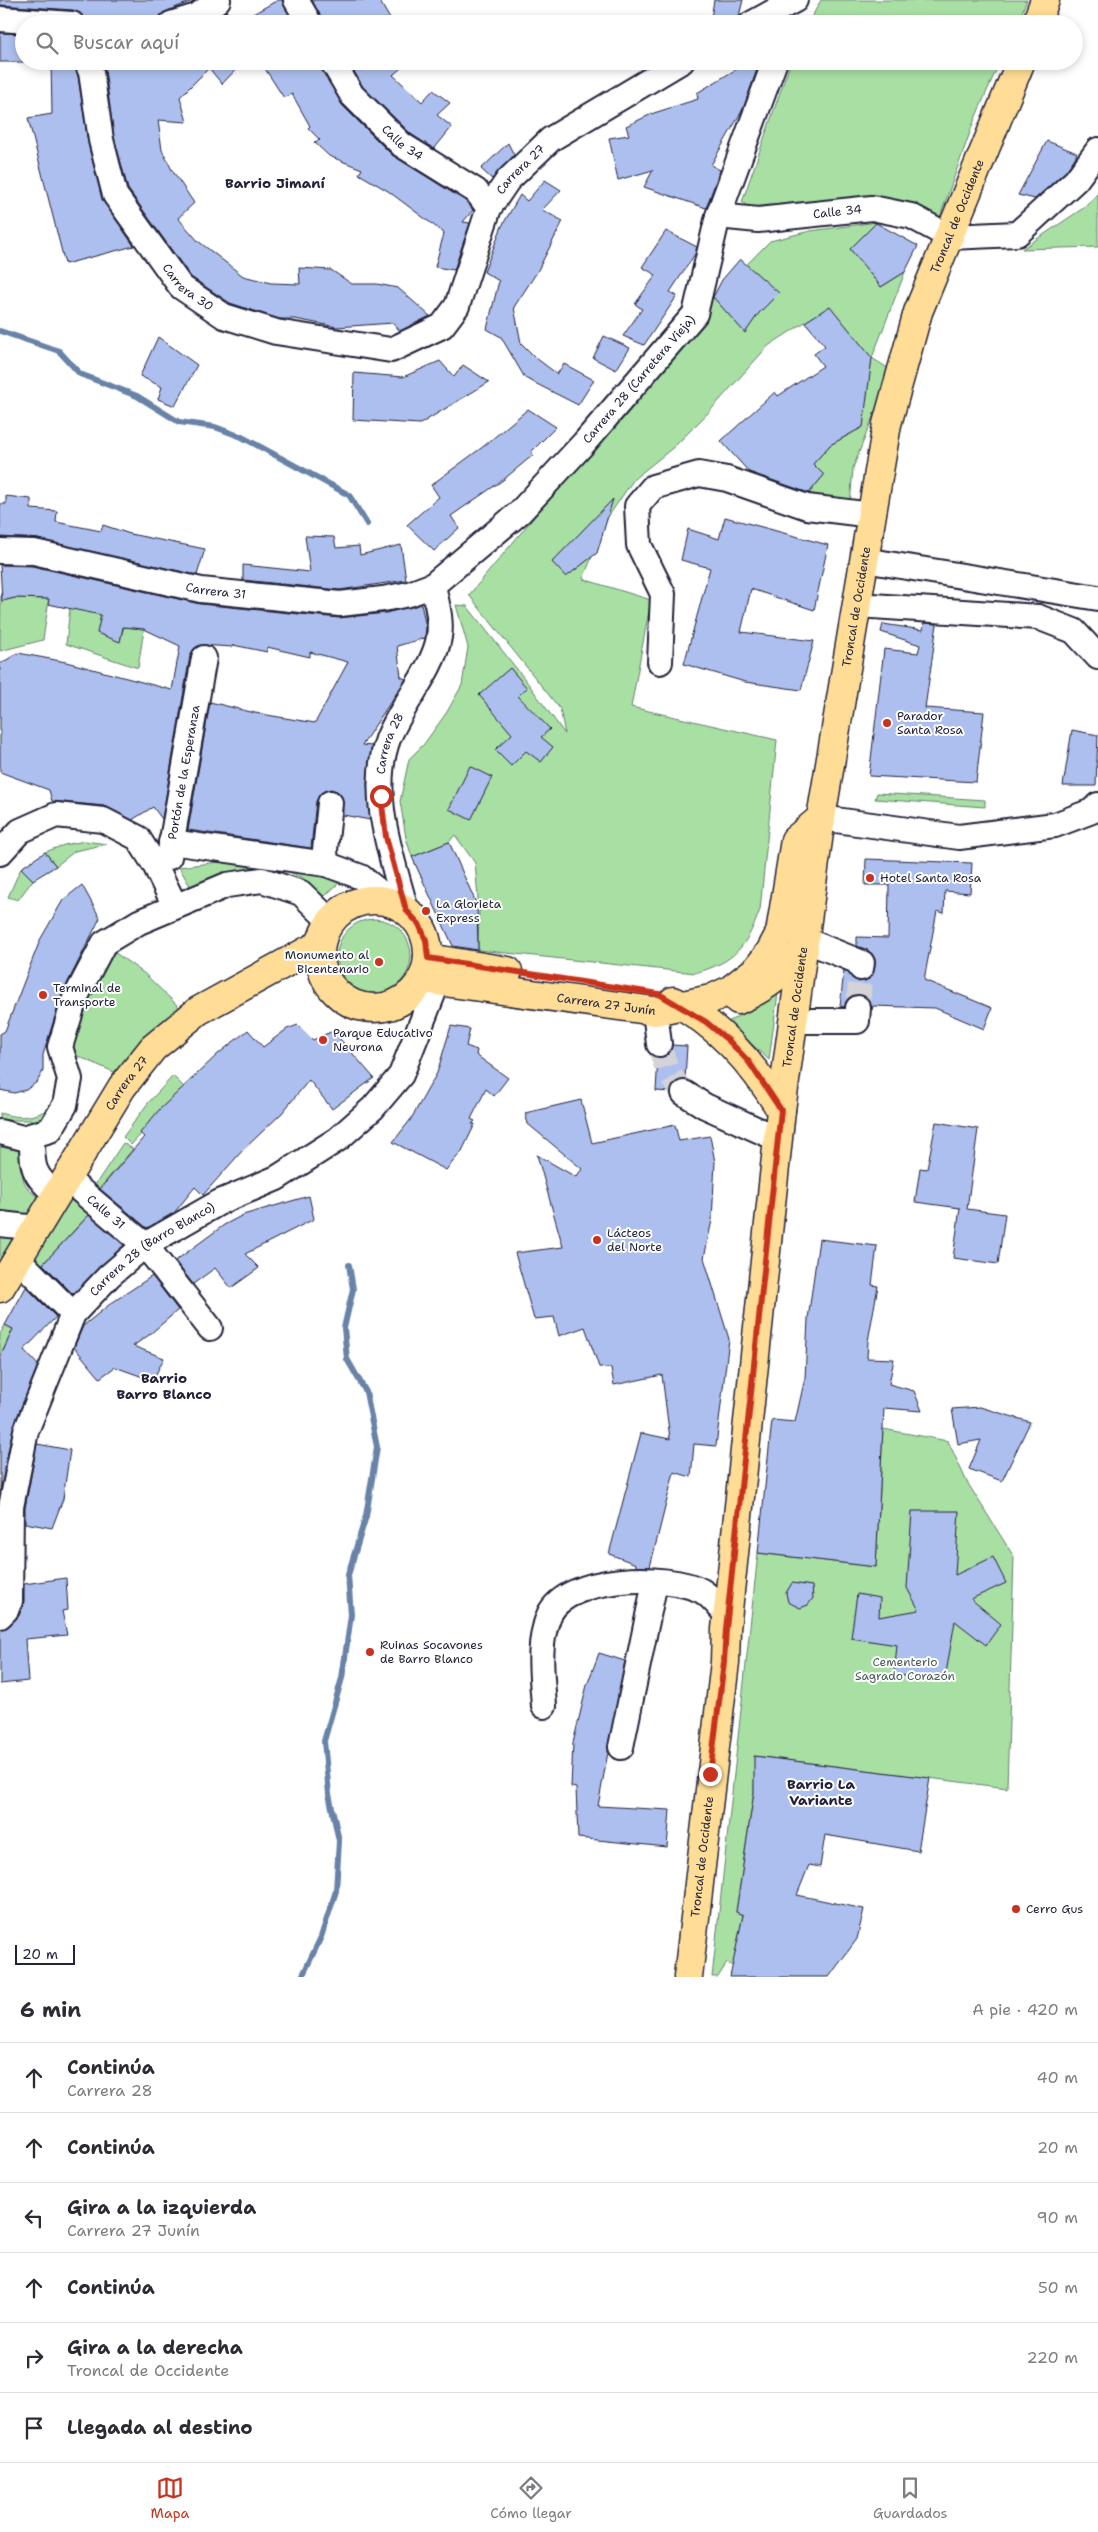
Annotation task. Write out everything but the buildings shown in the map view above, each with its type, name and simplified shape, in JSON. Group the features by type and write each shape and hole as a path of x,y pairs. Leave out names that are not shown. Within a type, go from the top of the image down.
{"main road":[{"path":"1039,15 1045,0"},
{"name":"Troncal de Occidente","path":"688,1977 724,1662 727,1615 781,1110 821,818 887,424 918,312 1017,70"},
{"path":"682,1006 711,999 730,990 757,970 770,952 780,933 795,840 821,818"},
{"path":"373,899 400,907 419,924 426,940 429,973 405,999 392,1005 378,1008 350,1003 338,995 326,978 319,958 325,933 344,908 363,900 373,899"},
{"name":"Carrera 27","path":"0,1288 122,1087 153,1048 198,1011 325,933"},
{"path":"682,1006 710,1006 738,1000 763,988 786,971 804,945"},
{"name":"Carrera 27 Junín","path":"429,973 659,994 682,1006"},
{"name":"Carrera 27 Junín","path":"429,973 655,1011 682,1006"},
{"path":"682,1006 714,1028 749,1062 781,1110"}],"street":[{"path":"198,15 218,0"},
{"path":"296,0 305,15"},
{"path":"768,15 796,0"},
{"path":"791,15 796,0"},
{"path":"0,19 15,20"},
{"name":"Carrera 30","path":"91,70 101,140 115,195 181,287 224,316 276,332 391,350 426,335"},
{"name":"Calle 34","path":"337,70 352,95 402,144 476,191 489,208"},
{"name":"Carrera 27","path":"426,335 442,326 458,306 489,208 508,180 551,139 667,70"},
{"name":"Carrera 28 (Carretera Vieja)","path":"433,585 520,512 603,422 695,314 718,216 772,70"},
{"path":"950,237 1017,234 1076,180 1098,150"},
{"name":"Calle 34","path":"718,216 758,220 872,208 911,216 950,237"},
{"path":"660,662 663,594 639,545 637,506 653,487 699,474 727,479 807,507 872,515"},
{"name":"Carrera 31","path":"0,551 34,552 201,590 340,604 409,594 433,585"},
{"path":"864,560 1098,598"},
{"name":"Carrera 28","path":"400,907 386,837 381,796 382,770 388,739 432,658 439,638 433,585"},
{"path":"857,605 1038,617 1074,632 1098,657"},
{"name":"Portón de la Esperanza","path":"169,896 171,842 204,658"},
{"path":"326,864 325,850 330,803"},
{"path":"821,818 959,837 1055,825 1092,811 1098,805"},
{"path":"0,853 20,831 56,815 102,820 138,838 155,865 169,896"},
{"path":"171,842 326,864 361,877 400,907"},
{"path":"0,1132 24,1138 50,1130 65,1105 70,1079 60,1047 74,998 104,943 139,922 169,896 262,880 301,893 325,933"},
{"path":"804,945 862,963 861,968"},
{"name":"Carrera 28 (Barro Blanco)","path":"3,1613 10,1601 11,1507 26,1431 73,1314 109,1276 145,1245 220,1202 277,1178 338,1138 366,1114 401,1075 429,973"},
{"path":"794,1021 856,1021 858,1008"},
{"path":"655,1011 659,1044"},
{"path":"684,1093 705,1106 778,1139"},
{"name":"Calle 31","path":"32,1136 32,1165 39,1180 62,1187 145,1245 210,1328"},
{"path":"0,1224 37,1228"},
{"path":"18,1258 73,1314"},
{"path":"544,1706 540,1648 550,1614 561,1599 574,1592 626,1579 680,1584 702,1592 727,1615"},
{"path":"621,1747 655,1582"}],"green space":[{"path":"821,0 1027,0 1021,15 813,15"},
{"path":"788,70 996,70 974,121 936,228 911,215 757,214 742,202"},
{"path":"1098,193 1098,247 1022,249 1085,207"},
{"path":"877,222 851,249 881,287 905,272 872,358 891,370 853,468 850,506 809,493 824,475 813,464 830,445 863,427 830,306 768,346 709,412 675,446 634,479 608,517 583,579 651,600 631,707 777,740 760,910 750,934 729,958 709,969 695,973 478,950 479,910 475,863 455,835 449,842 412,857 406,838 400,801 409,759 424,744 447,712 462,685 468,647 456,605 467,606 565,734 560,709 469,595 607,430 697,315 770,241 810,231"},
{"path":"1,592 2,601 15,598 49,599 43,640 0,651"},
{"path":"70,607 101,615 98,633 120,641 124,627 144,629 138,668 66,644"},
{"path":"877,793 985,800 985,807 875,799"},
{"path":"85,841 107,844 75,851 56,866 45,852 64,845"},
{"path":"218,862 319,872 341,881 324,897 303,878 289,872 236,871 194,893 179,867"},
{"path":"21,868 33,880 18,900 8,897"},
{"path":"374,919 388,922 400,930 408,942 411,956 408,970 400,982 388,990 374,993 360,990 348,982 340,970 337,956 340,942 348,930 360,922"},
{"path":"107,947 145,974 179,1007 116,1073 64,1050"},
{"path":"778,993 769,1060 728,1022"},
{"path":"58,1069 60,1097 46,1120 0,1120 0,1113 20,1117 33,1115 52,1107"},
{"path":"173,1076 184,1087 131,1145 123,1137 148,1103"},
{"path":"123,1143 133,1149 99,1189 95,1185"},
{"path":"0,1147 22,1151 22,1174 26,1185 35,1195 43,1200 36,1216 0,1210"},
{"path":"71,1193 94,1209 38,1269 33,1256"},
{"path":"15,1234 0,1262 0,1236"},
{"path":"5,1325 13,1329 0,1357 0,1334"},
{"name":"Cementerio Sagrado Corazón","path":"883,1429 948,1441 967,1482 1014,1557 1007,1788 755,1756 754,1792 736,1912 743,1915 733,1966 727,1963 718,1977 712,1977 758,1553 876,1567"}],"waterway":[{"path":"0,331 59,351 80,374 137,396 179,422 215,427 242,437 349,495 367,524"},
{"path":"302,1977 321,1937 336,1891 339,1841 329,1794 324,1741 342,1678 351,1615 348,1575 366,1516 377,1447 366,1392 347,1359 344,1328 353,1289 349,1265"}],"tunnel":[{"path":"858,1008 861,968"},
{"path":"659,1044 668,1073 684,1093"}],"place":[{"name":"Parador Santa Rosa","path":"887,723"},
{"name":"Hotel Santa Rosa","path":"870,878"},
{"name":"La Glorieta Express","path":"426,911"},
{"name":"Monumento al Bicentenario","path":"379,962"},
{"name":"Terminal de Transporte","path":"43,995"},
{"name":"Parque Educativo Neurona","path":"323,1040"},
{"name":"Lácteos del Norte","path":"597,1240"},
{"name":"Ruinas Socavones de Barro Blanco","path":"370,1652"},
{"name":"Cerro Gus","path":"1016,1909"}],"district":[{"name":"Barrio Jimaní","path":"275,183"},
{"name":"Barrio Barro Blanco","path":"164,1386"},
{"name":"Barrio La Variante","path":"821,1792"}],"route":[{"path":"381,796 386,837 406,910 419,924 426,940 428,958 659,994 706,1022 729,1041 749,1062 781,1110 724,1662 710,1774"}]}
